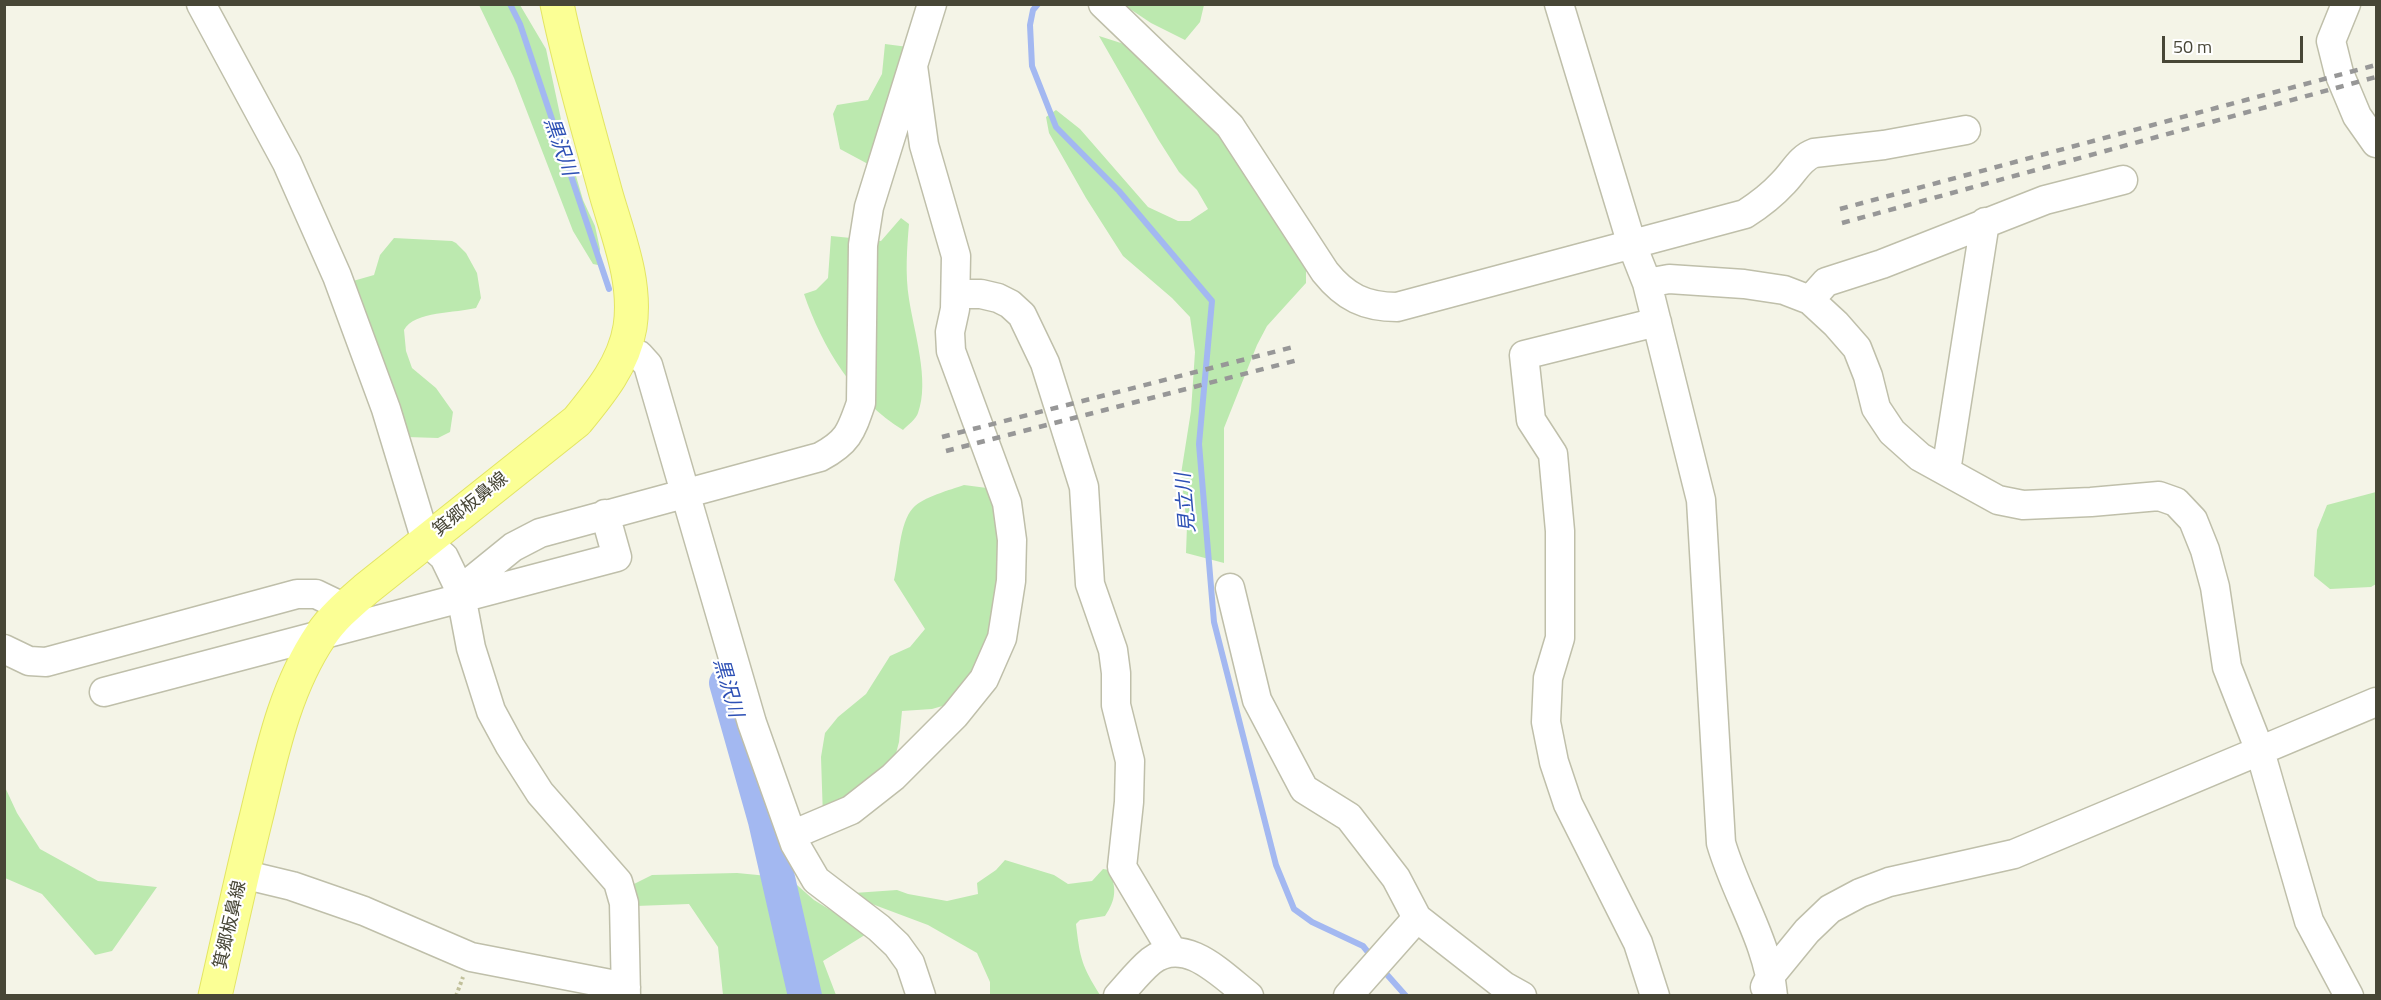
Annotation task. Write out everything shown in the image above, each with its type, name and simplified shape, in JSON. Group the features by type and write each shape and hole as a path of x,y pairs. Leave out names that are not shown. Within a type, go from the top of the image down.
{"main road":[{"name":"箕郷板鼻線","path":"215,996 242,874 284,707 321,635 345,608 577,420 601,392 624,351 630,328 632,300 626,263 567,50 557,4"}],"street":[{"path":"201,4 287,163 337,276 386,409 426,541 444,557 461,593 471,648 491,711 540,793 618,882 624,903 626,992 471,957 364,911 292,886 242,874"},
{"path":"461,593 523,540 540,532 820,457 840,447 854,425 861,403 863,245 869,207 932,4"},
{"path":"1103,4 1230,126 1339,290 1358,300 1381,307 1397,307 1745,214 1784,182 1805,156 1814,153 1884,145 1966,130"},
{"path":"1559,4 1632,245 1647,283 1701,500 1721,843 1729,868 1766,955 1768,989"},
{"path":"2346,4 2331,40 2339,73 2357,116 2376,144"},
{"path":"792,835 851,810 892,777 937,735 984,679 1002,638 1011,581 1012,540 1007,503 951,351 950,332 956,309 956,256 924,145 913,66"},
{"path":"1809,300 1826,282 1882,264 2045,200 2123,180"},
{"path":"1946,471 1985,222"},
{"path":"1647,283 1669,279 1744,284 1784,290 1809,300 1836,324 1857,348 1868,376 1876,408 1892,432 1920,457 1998,500 2023,505 2159,496 2176,502 2193,520 2205,550 2215,587 2227,668 2260,751 2309,921 2349,996"},
{"path":"956,294 998,297 1010,304 1022,315 1048,374 1084,487 1090,584 1113,650 1116,705 1130,761 1129,802 1122,867 1172,951"},
{"path":"1655,996 1638,943 1568,804 1554,762 1546,711 1548,678 1560,638 1560,531 1553,454 1531,420 1524,355 1656,322"},
{"path":"624,351 639,355 648,365 752,723 792,835 816,880 879,928 897,945 910,963 921,996"},
{"path":"104,692 321,635 461,593 617,557 605,514"},
{"path":"1230,588 1257,700 1304,789 1349,818 1396,878 1417,918 1504,986 1522,996"},
{"path":"4,650 29,661 46,662 297,594 316,594 345,608"},
{"path":"1768,989 1807,931 1830,909 1860,893 1889,882 2014,854 2376,702"},
{"path":"1348,996 1417,918"},
{"path":"1121,995 1151,961 1172,951 1192,954 1250,996"}],"green space":[{"path":"479,5 520,5 546,49 565,138 583,200 595,226 600,249 598,265 593,264 573,231 514,78"},
{"path":"1124,5 1204,5 1200,22 1185,40 1151,23"},
{"path":"1099,36 1124,44 1217,130 1257,189 1279,229 1306,266 1306,283 1267,326 1257,345 1224,428 1224,563 1186,553 1187,526 1181,474 1191,411 1195,352 1190,317 1172,298 1123,256 1086,198 1049,133 1046,117 1056,110 1080,129 1148,207 1178,221 1190,221 1208,209 1197,190 1179,172 1158,139"},
{"path":"885,44 908,47 868,164 840,149 833,114 837,105 868,100 882,74"},
{"path":"901,218 909,224 908,290 922,372 918,413 903,430 870,404 842,371 820,334 804,294 816,290 828,278 831,236 881,241"},
{"path":"394,238 452,241 466,253 477,273 481,298 476,308 426,316 409,324 404,330 406,351 412,368 436,388 453,412 450,432 438,438 407,437 353,281 374,275 380,255"},
{"path":"964,485 987,488 1002,530 991,638 953,703 932,709 902,711 899,742 894,761 823,818 821,757 825,733 838,717 866,694 890,656 910,647 925,629 894,580 900,542 908,515 923,500"},
{"path":"2376,492 2376,584 2371,587 2330,589 2314,576 2317,530 2327,505"},
{"path":"4,785 17,813 40,849 98,881 157,887 112,951 95,955 42,894 5,878"},
{"path":"1005,860 1054,875 1068,884 1092,881 1103,869 1109,870 1114,894 1109,910 1105,916 1080,920 1076,924 1083,962 1100,995 990,995 990,982 977,953 928,925 856,898 854,893 897,890 947,901 978,894 977,883 996,870"},
{"path":"737,873 789,878 814,900 868,933 823,961 836,995 723,995 718,947 689,904 636,906 634,884 652,875"}],"waterway":[{"name":"黒沢川","path":"510,4 520,24 609,289"},
{"name":"見立川","path":"1038,4 1033,10 1030,25 1032,66 1056,127 1119,191 1212,301 1199,444 1214,622 1276,865 1294,909 1312,922 1363,946 1372,957"},
{"name":"黒沢川","path":"726,683 765,821 805,996"},
{"name":"見立川","path":"1382,969 1406,996"}],"railway":[{"path":"1840,209 2376,65"},
{"path":"1842,223 2376,77"},
{"path":"942,437 1297,346"},
{"path":"946,451 1302,359"}]}
